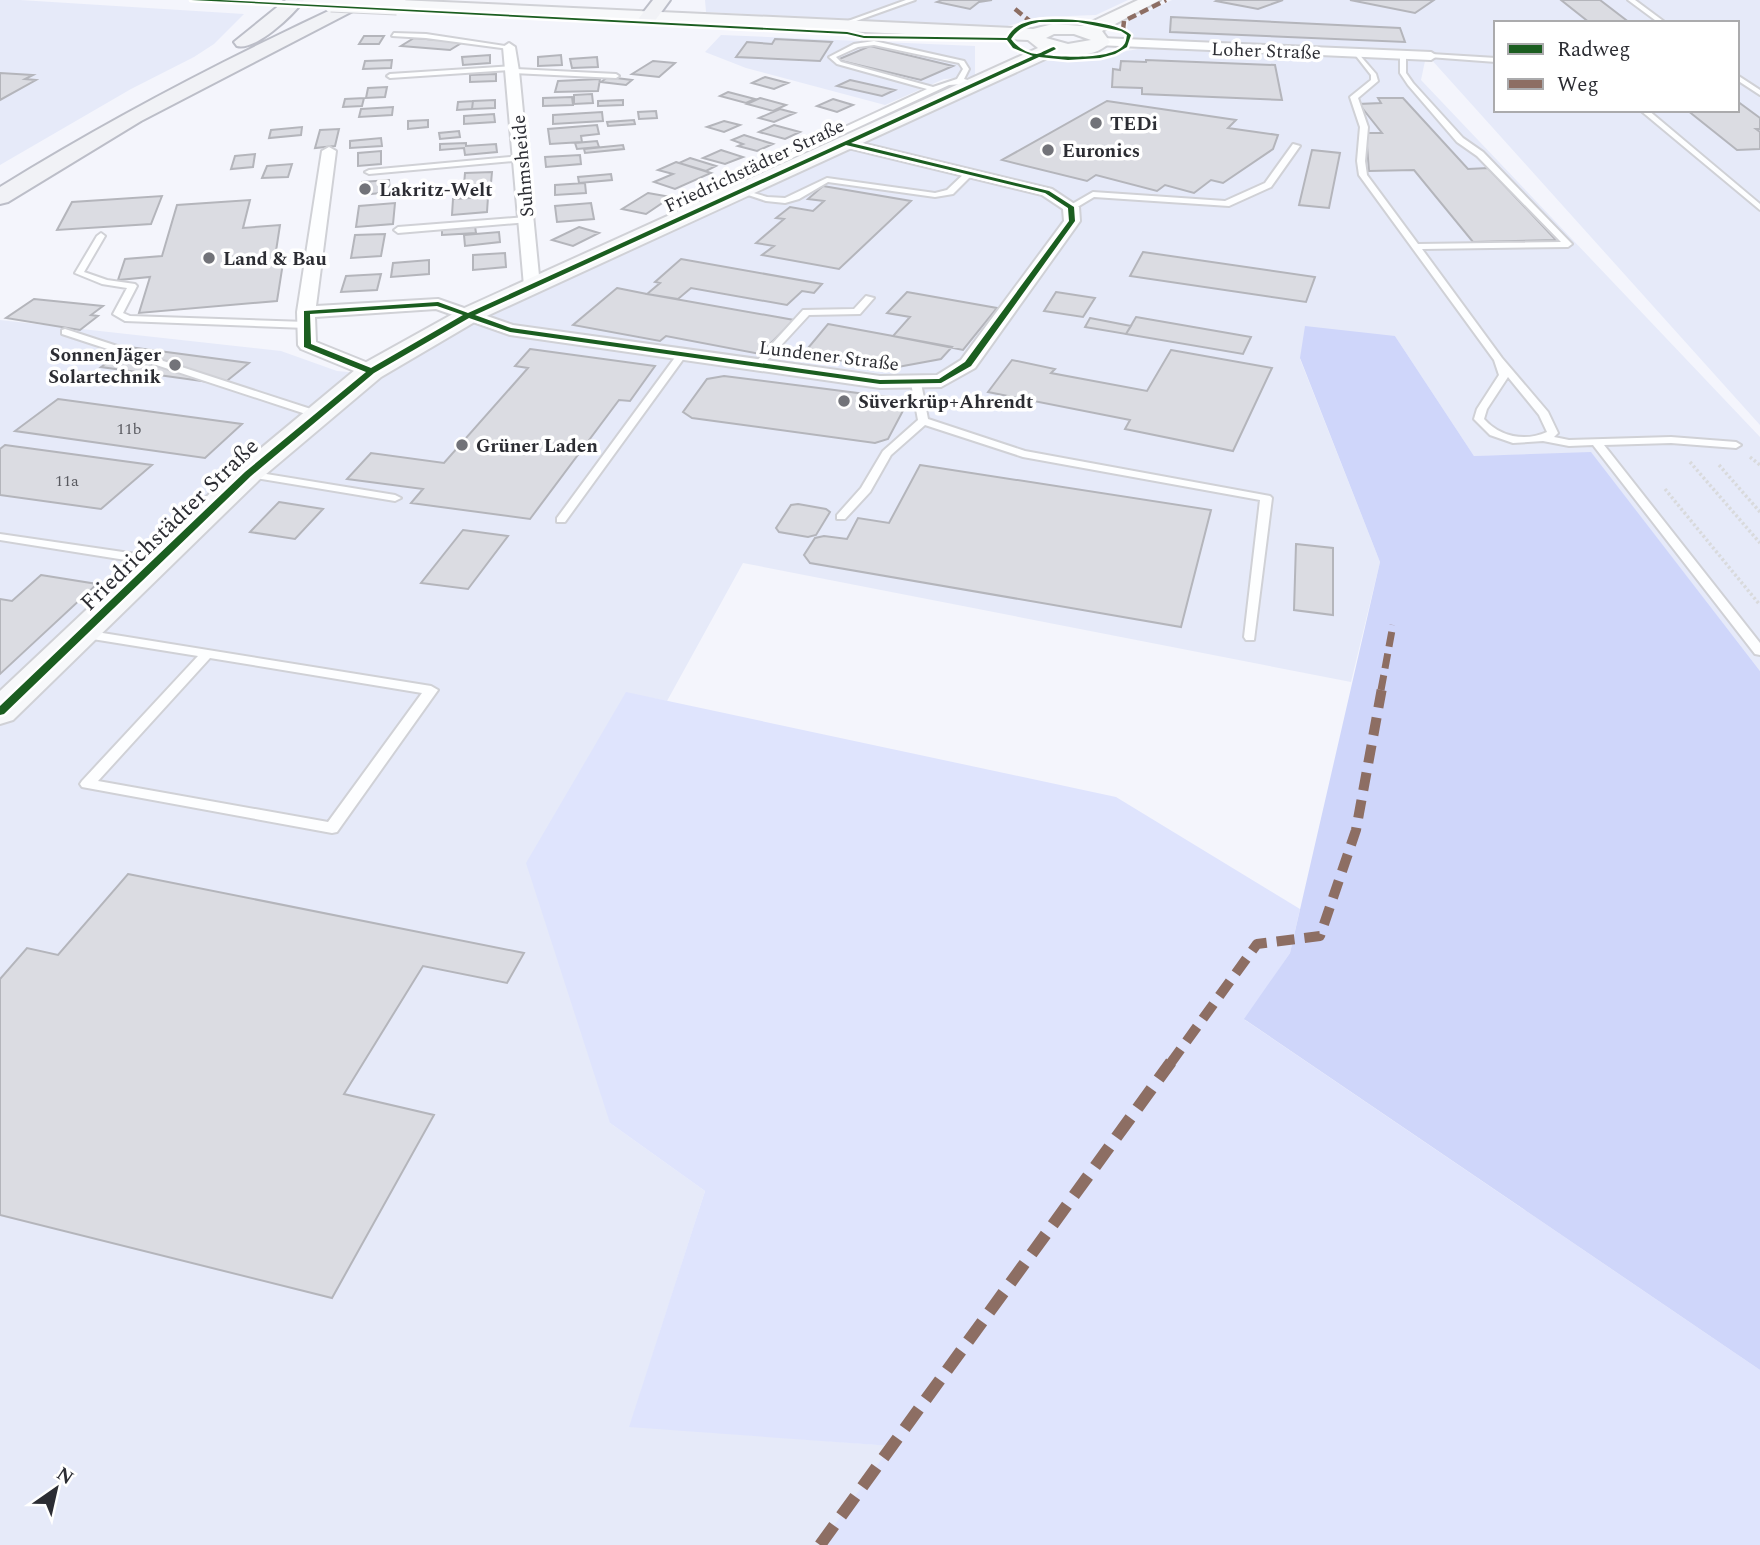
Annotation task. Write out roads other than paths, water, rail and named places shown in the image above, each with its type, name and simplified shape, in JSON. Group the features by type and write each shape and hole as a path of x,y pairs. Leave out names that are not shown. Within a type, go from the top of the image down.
{"main road":[{"path":"48,166 80,138 265,28 298,0"},
{"path":"0,197 48,166 210,77 366,0"},
{"path":"648,18 662,0"},
{"path":"677,20 683,0"}],"street":[{"path":"298,0 875,29 1045,42 1086,48 1094,36 1152,0"},
{"name":"Loher Straße","path":"1094,36 1431,56"},
{"name":"Friedrichstädter Straße","path":"0,712 248,474 371,371 469,315 845,143 1045,42"},
{"name":"Suhmsheide","path":"509,47 532,286"},
{"path":"845,143 1047,192 1071,207"},
{"path":"329,151 306,319 307,345 371,371"},
{"name":"Lundener Straße","path":"469,315 510,330 758,365 880,382 941,381 968,364 1072,221 1071,207"},
{"path":"306,319 438,304 469,315"}],"lane":[{"path":"832,27 856,22 912,0"},
{"path":"1631,0 1660,21"},
{"path":"856,22 875,29"},
{"path":"394,35 426,36 509,47"},
{"path":"934,89 839,63 832,57 865,43 911,49 962,62 968,82 934,89 729,184 709,199 728,196 782,201 793,199 816,183 827,180 935,195 950,192 970,173"},
{"path":"1354,53 1374,75 1375,81 1354,97 1364,127 1361,170 1499,360 1551,426 1553,433 1545,438"},
{"path":"1404,55 1403,73 1410,84 1460,140 1480,154 1568,244 1416,247"},
{"path":"1431,56 1494,60"},
{"path":"390,76 513,70 616,76"},
{"path":"1739,78 1760,93"},
{"path":"1645,112 1760,208"},
{"path":"1071,207 1093,194 1226,204 1268,185 1297,146"},
{"path":"369,172 521,158"},
{"path":"398,230 526,220"},
{"path":"101,236 79,273 105,282 132,286 118,314 128,319 306,319"},
{"path":"758,365 806,312 857,312 869,298"},
{"path":"65,332 319,415"},
{"path":"561,520 682,354"},
{"path":"1499,360 1504,375 1482,409 1479,419 1486,430 1495,435 1515,439 1545,438 1569,443 1671,440 1736,444"},
{"path":"916,383 923,421"},
{"path":"841,517 866,489 887,453 923,421"},
{"path":"923,421 1023,454 1266,498 1251,637"},
{"path":"1596,442 1760,651"},
{"path":"248,474 395,498"},
{"path":"0,537 158,562"},
{"path":"84,634 431,690 332,828 87,784 206,655"}],"place":[{"name":"TEDi","path":"1096,123"},
{"name":"Euronics","path":"1048,150"},
{"name":"Lakritz-Welt","path":"365,189"},
{"name":"Land & Bau","path":"209,258"},
{"name":"SonnenJäger Solartechnik","path":"175,365"},
{"name":"Süverkrüp+Ahrendt","path":"844,401"},
{"name":"Grüner Laden","path":"462,445"}]}
